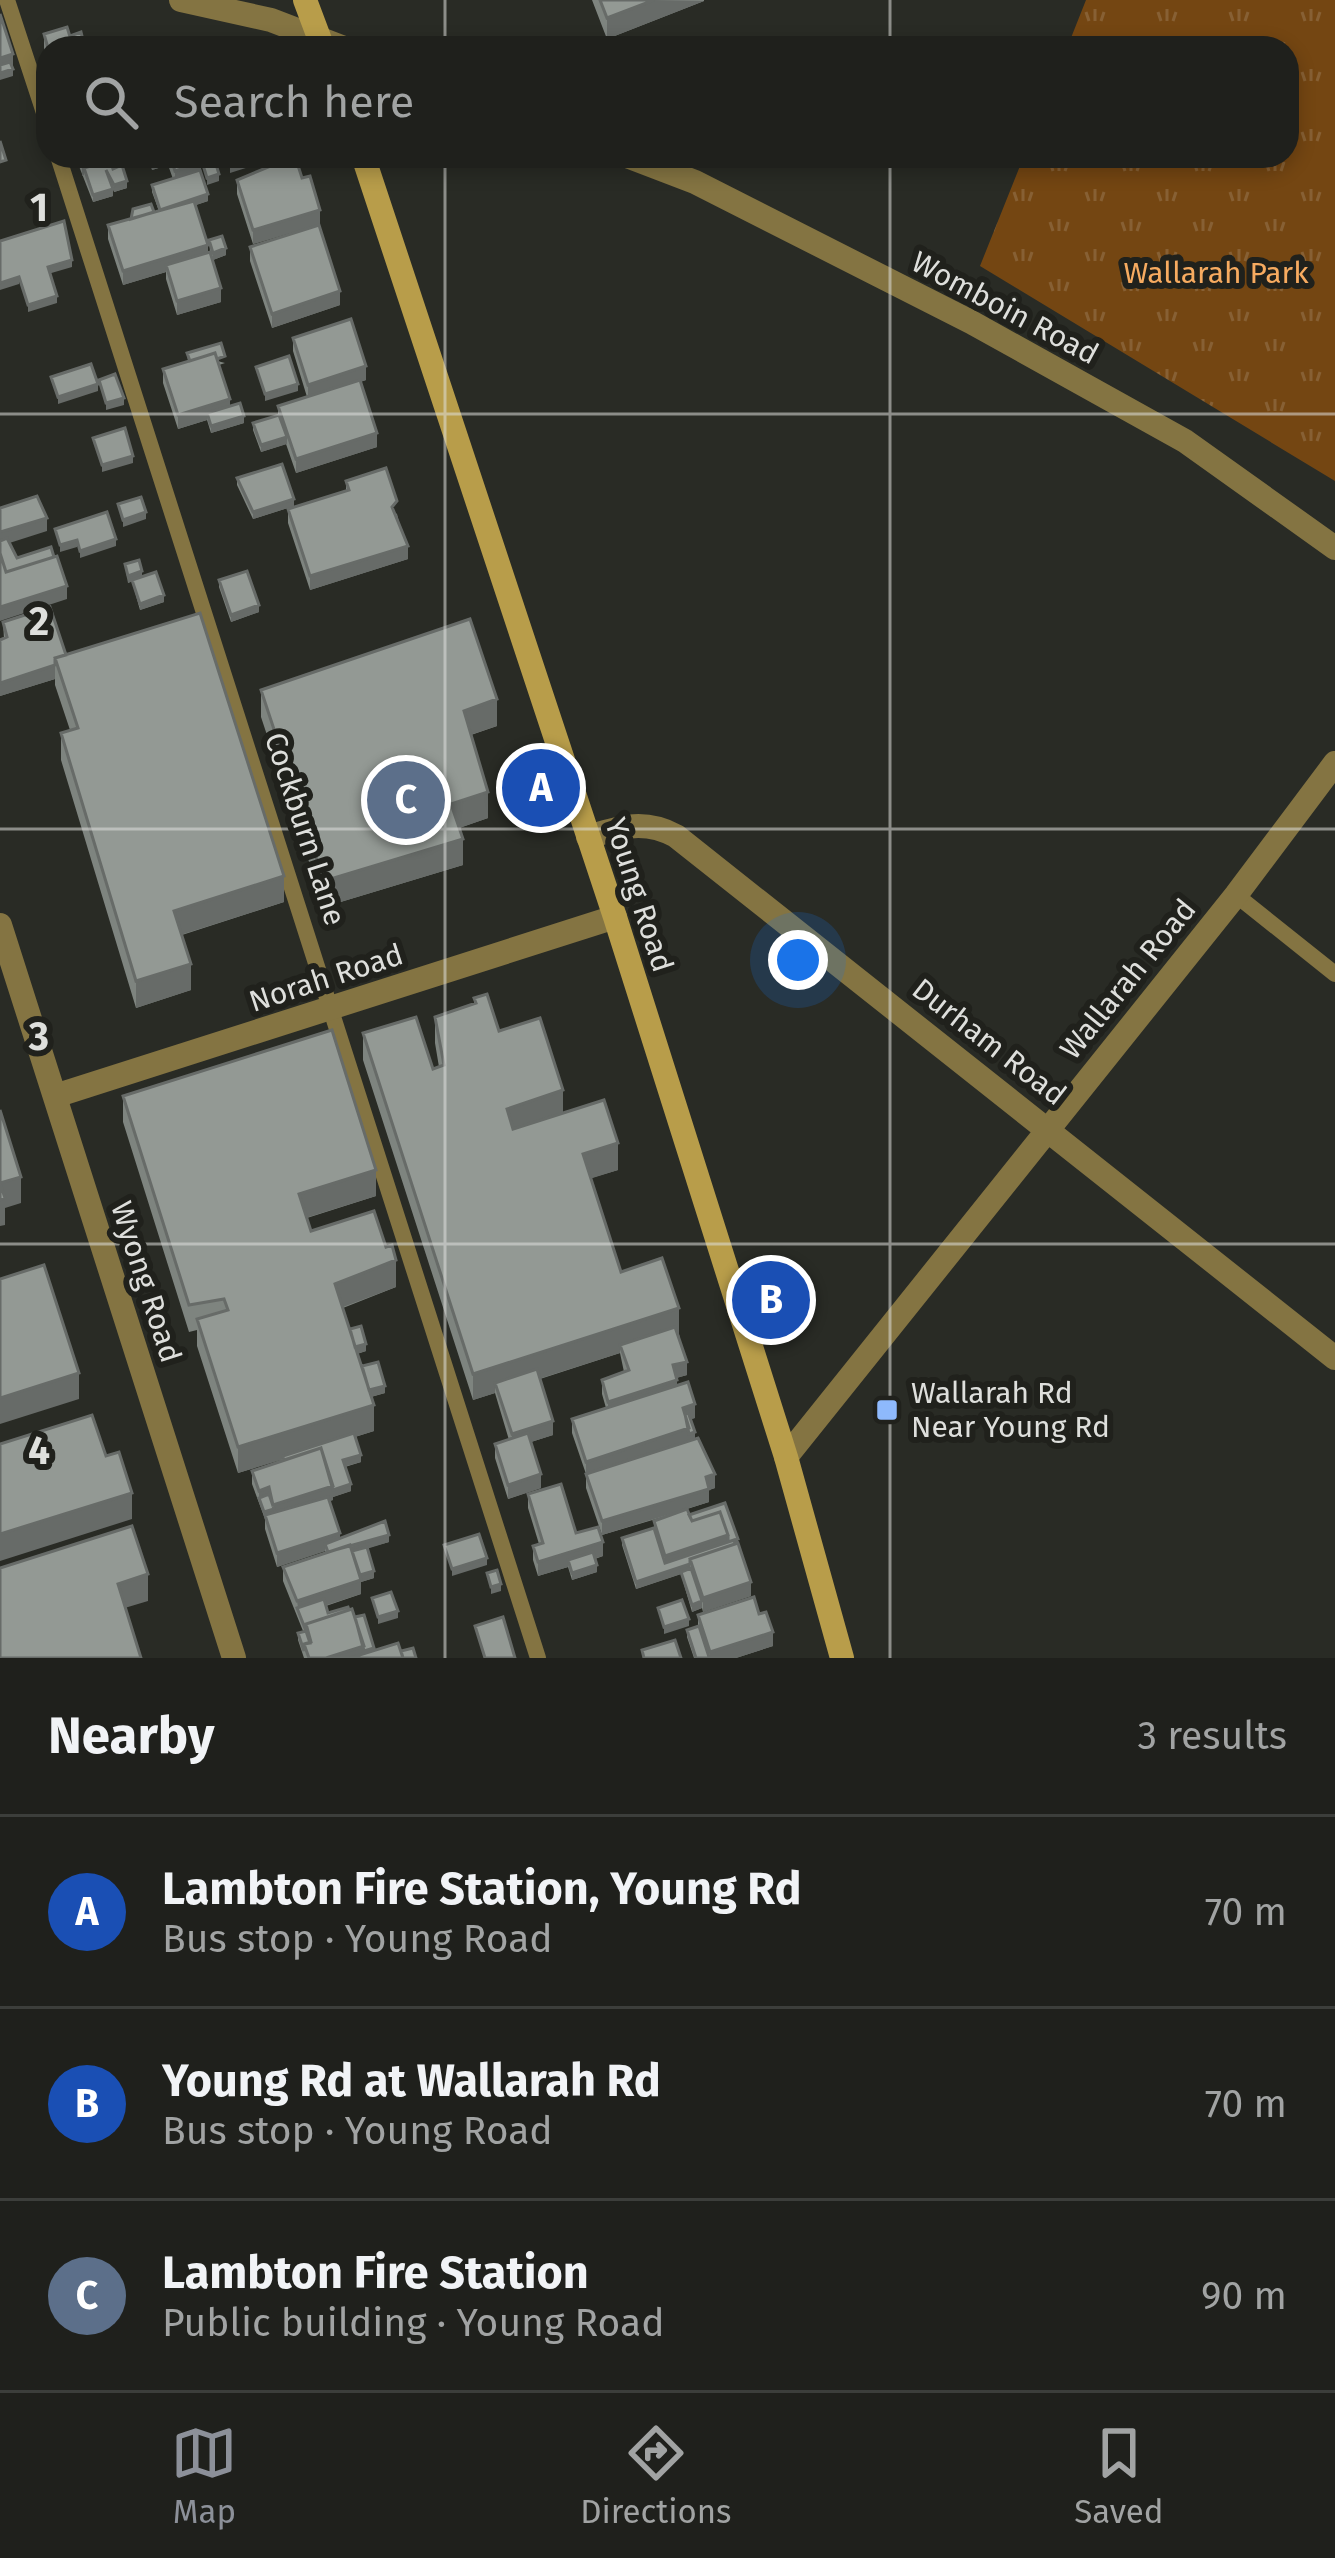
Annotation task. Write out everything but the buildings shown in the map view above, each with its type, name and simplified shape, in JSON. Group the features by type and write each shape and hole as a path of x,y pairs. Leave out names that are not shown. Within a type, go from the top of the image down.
{"street":[{"path":"181,0 271,20 308,36"},
{"path":"305,0 324,36"},
{"name":"Young Road","path":"367,168 615,916 786,1457 842,1658"},
{"name":"Womboin Road","path":"658,168 695,182 971,322 1185,441 1335,548"},
{"name":"Wallarah Road","path":"786,1457 1236,895 1335,763"},
{"name":"Durham Road","path":"588,837 632,824 656,825 676,836 1048,1126 1335,1358"},
{"name":"Norah Road","path":"55,1096 615,916"},
{"name":"Wyong Road","path":"0,925 234,1658"}],"lane":[{"path":"7,0 36,88"},
{"name":"Cockburn Lane","path":"62,168 334,1007 538,1658"},
{"path":"1236,895 1335,974"}],"green space":[{"name":"Wallarah Park","path":"1086,0 1335,0 1335,481 980,266 1019,168 1299,168 1299,36 1072,36"}],"place":[{"name":"Lambton Fire Station, Young Rd","path":"541,788"},
{"name":"Lambton Fire Station","path":"406,800"},
{"name":"Young Rd at Wallarah Rd","path":"771,1300"},
{"name":"Wallarah Rd Near Young Rd","path":"887,1410"}]}
